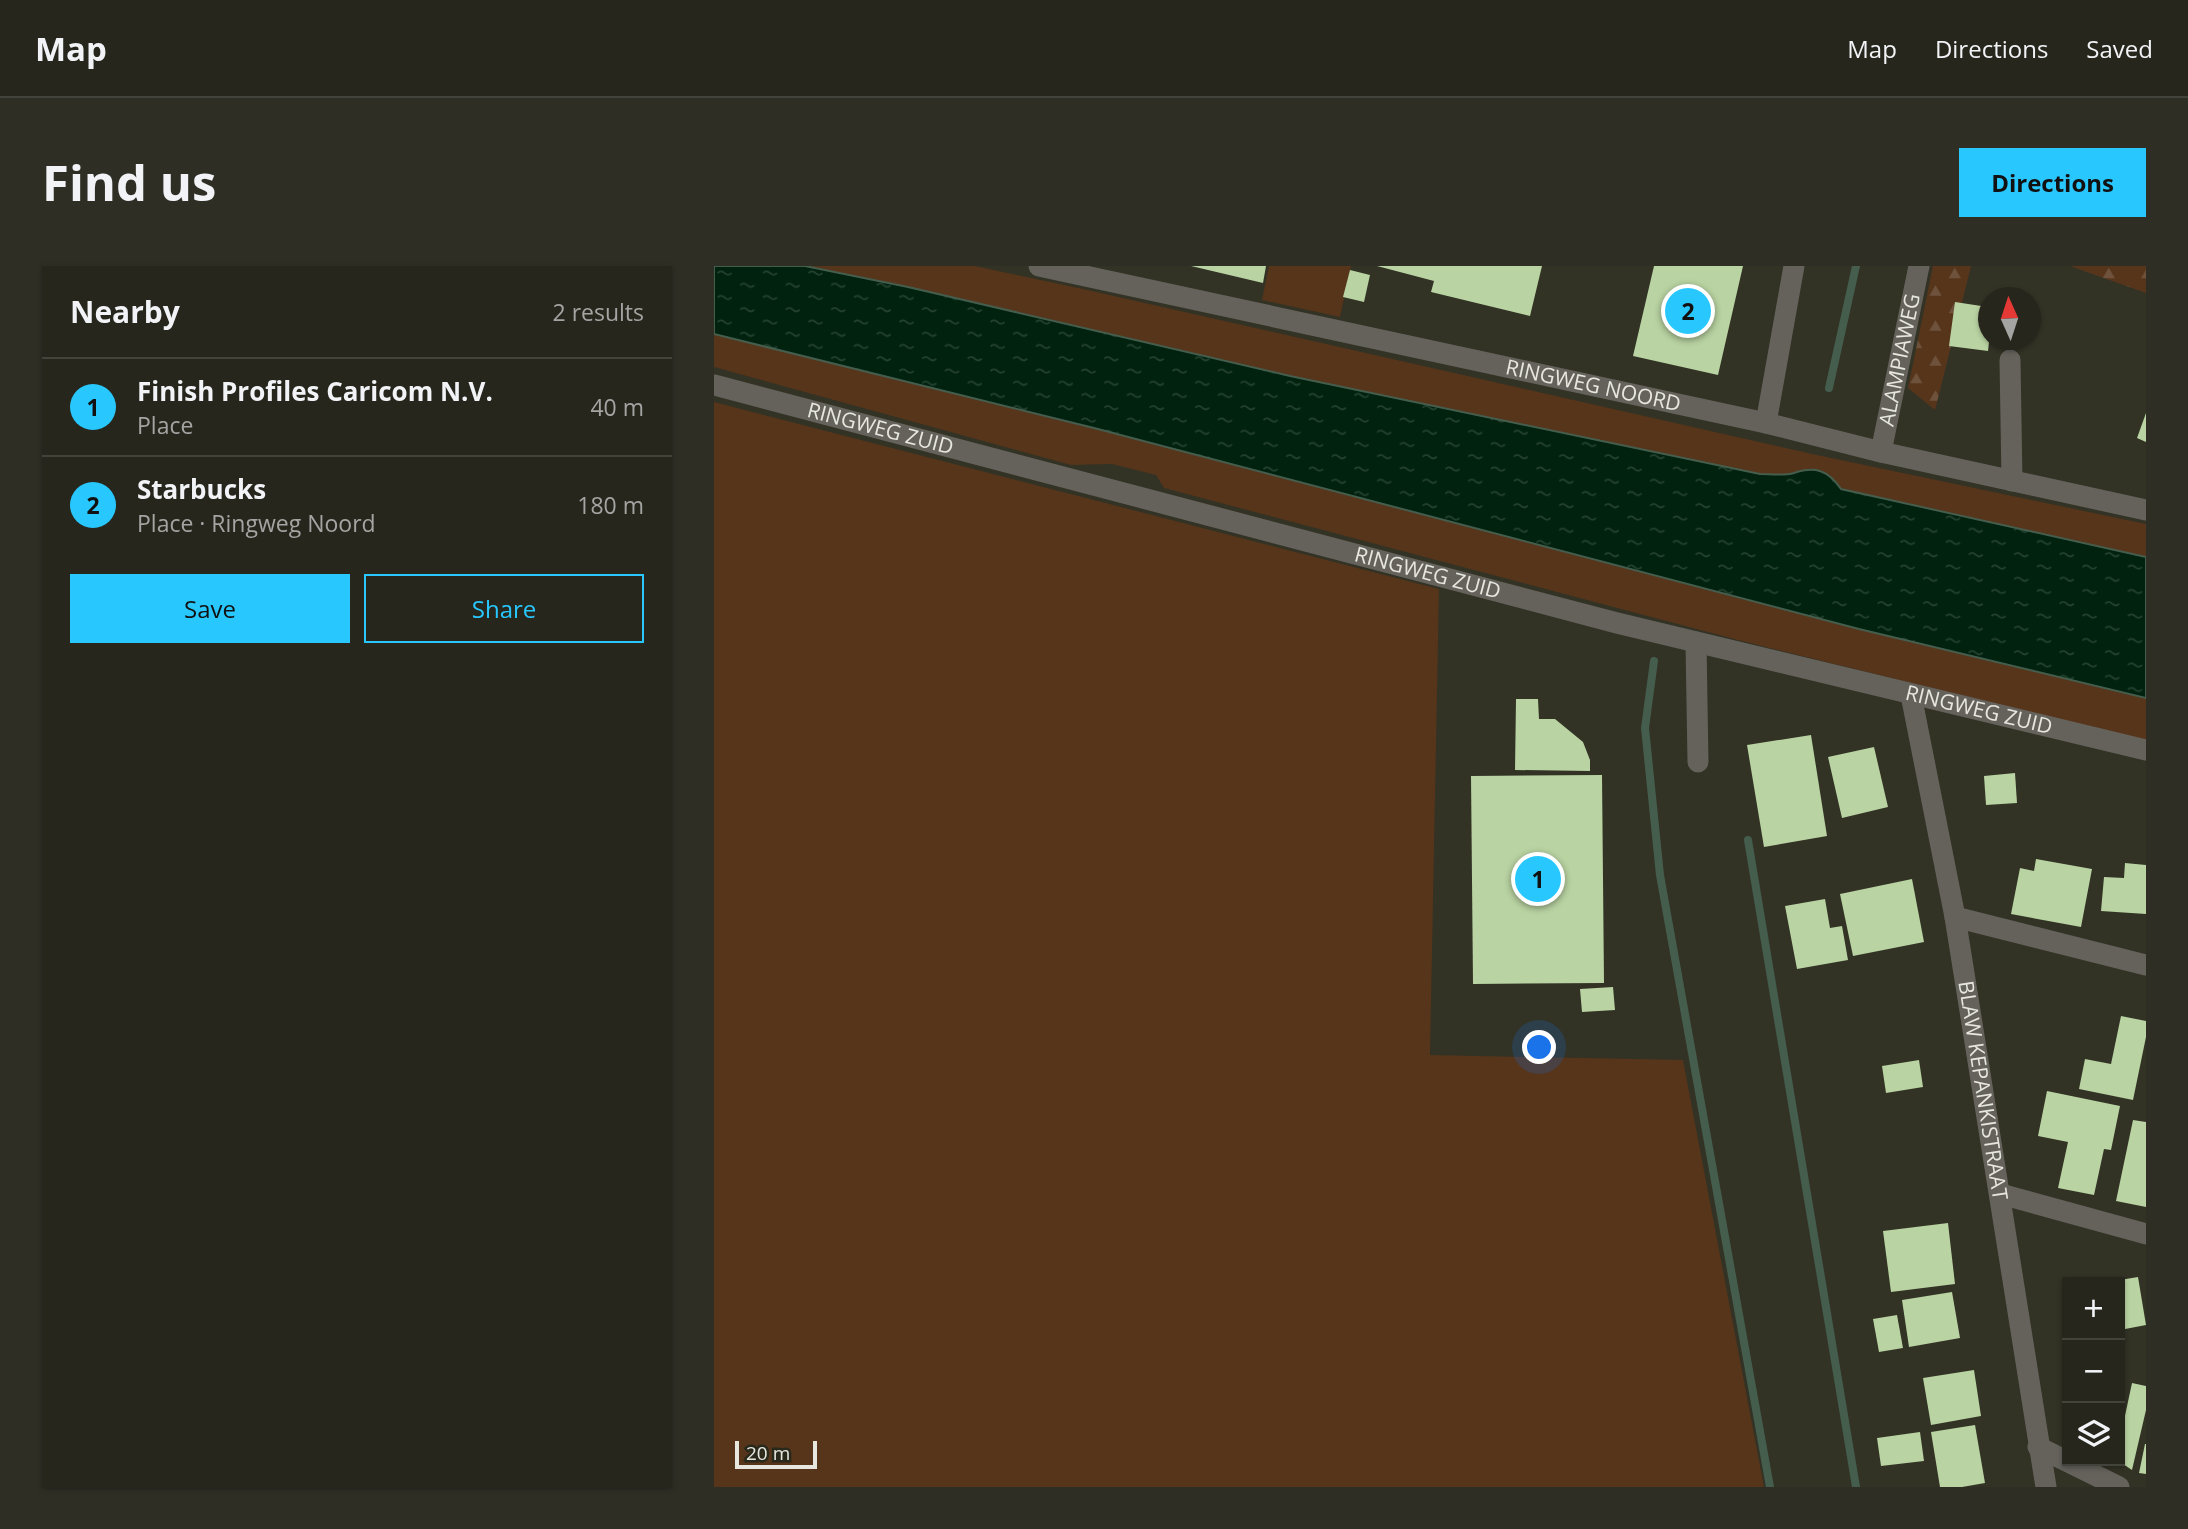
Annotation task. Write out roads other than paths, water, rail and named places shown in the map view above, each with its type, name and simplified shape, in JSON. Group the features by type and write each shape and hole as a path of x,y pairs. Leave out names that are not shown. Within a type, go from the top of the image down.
{"street":[{"name":"RINGWEG NOORD","path":"1039,266 1766,423 1881,452 2146,510"},
{"path":"1766,423 1794,266"},
{"name":"ALAMPIAWEG","path":"1881,452 1919,266"},
{"path":"2010,360 2012,481"},
{"name":"RINGWEG ZUID","path":"714,385 1696,642 2146,750"},
{"path":"1696,642 1698,762"},
{"name":"BLAW KEPANKISTRAAT","path":"1911,695 1955,918 2046,1487"},
{"path":"1955,918 2146,965"},
{"path":"2001,1194 2146,1234"},
{"path":"2038,1447 2119,1487"}],"water":[{"path":"714,266 805,266 908,287 1290,376 1760,474 1820,471 1841,489 2146,557 2146,698 1859,629 1094,428 714,334"}],"waterway":[{"path":"1829,388 1856,266"},
{"path":"1654,661 1645,728 1660,875 1770,1487"},
{"path":"1748,840 1856,1487"}],"place":[{"name":"Starbucks","path":"1688,311"},
{"name":"Finish Profiles Caricom N.V.","path":"1538,879"}]}
